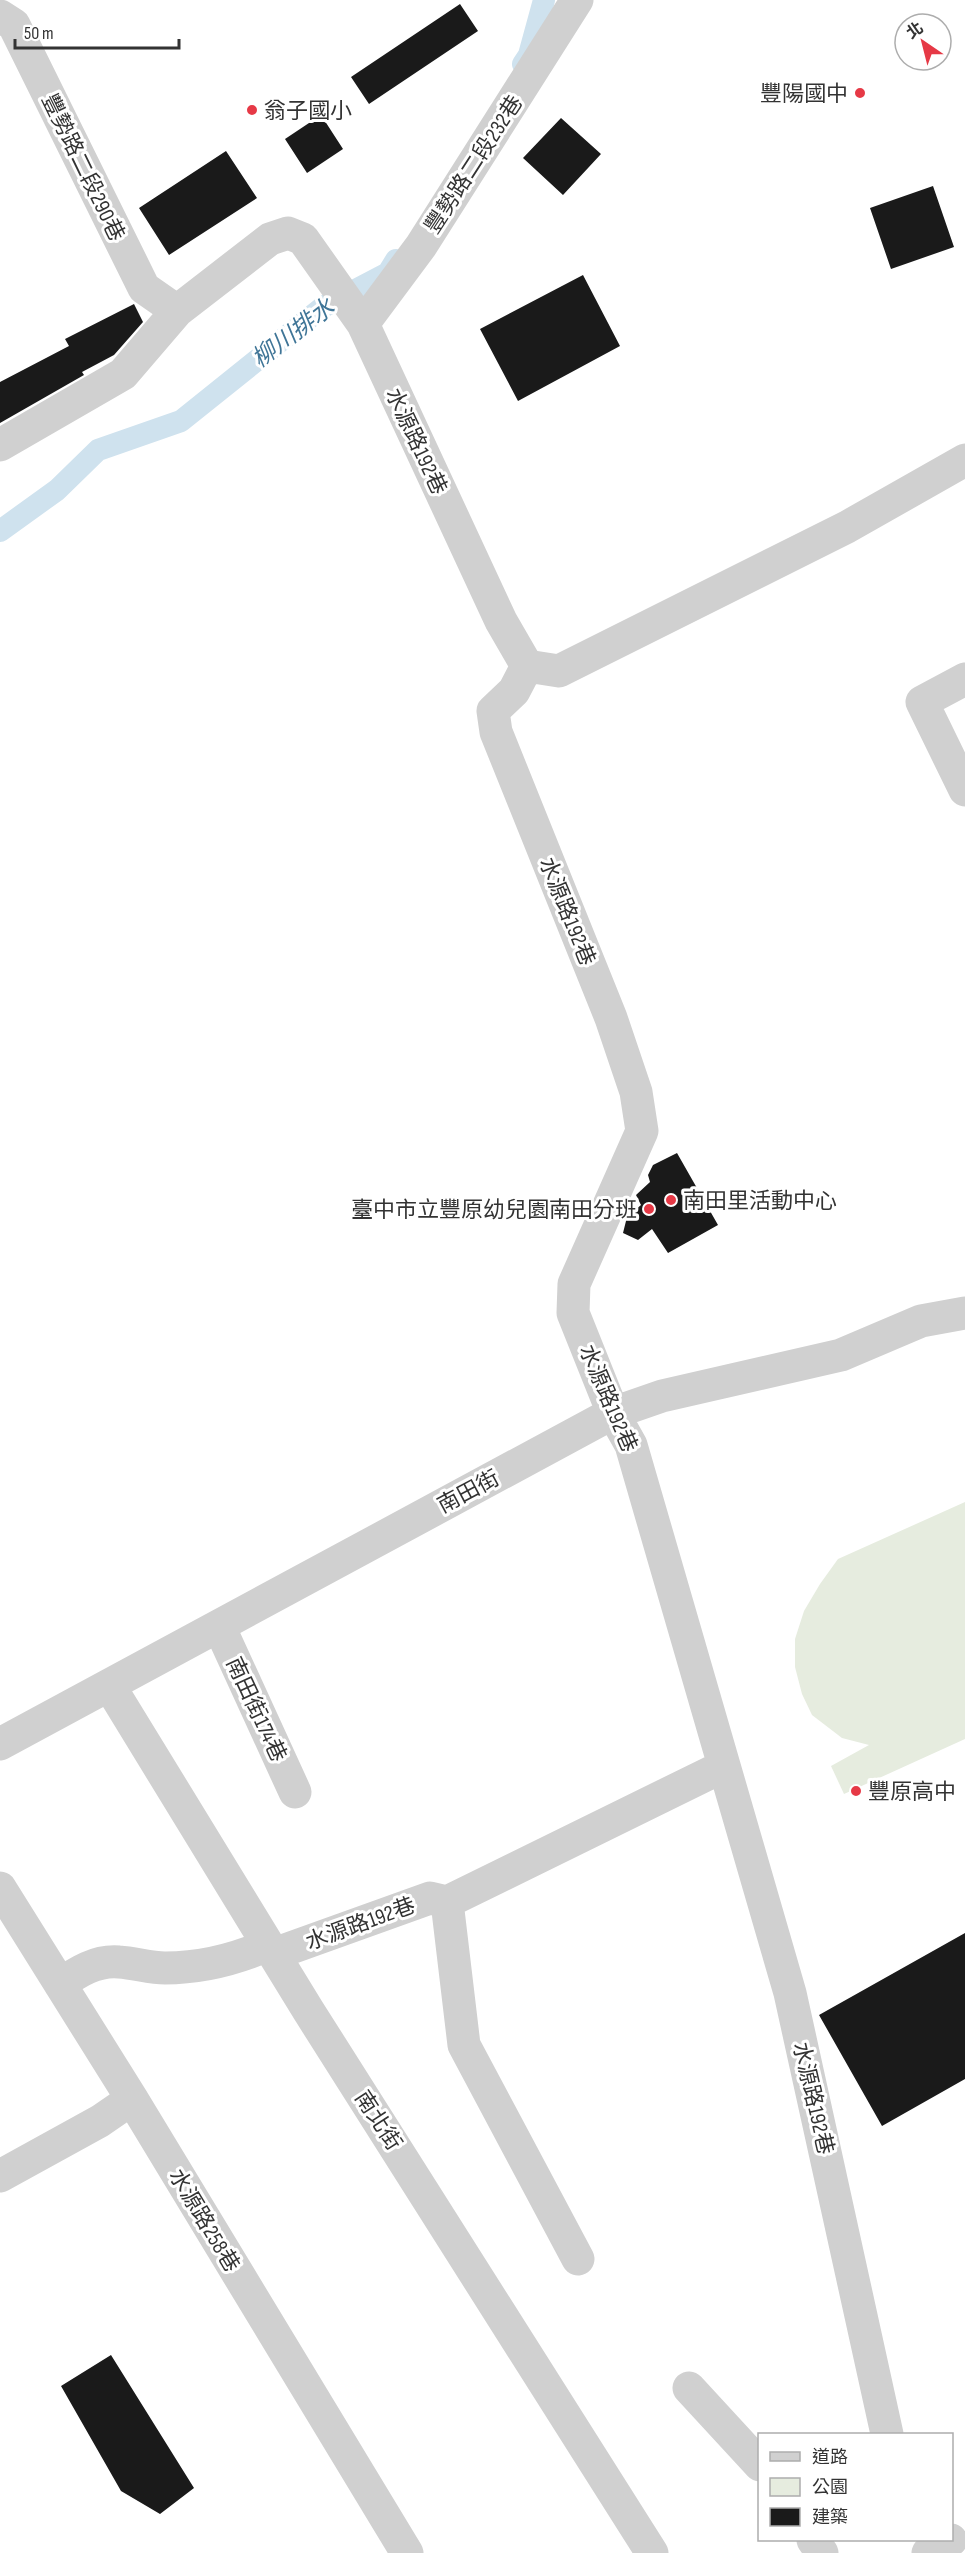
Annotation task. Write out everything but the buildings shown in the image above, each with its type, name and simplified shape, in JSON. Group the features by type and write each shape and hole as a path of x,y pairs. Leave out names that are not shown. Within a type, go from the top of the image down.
{"street":[{"name":"豐勢路二段232巷","path":"363,324 421,246 578,0"},
{"name":"豐勢路二段290巷","path":"0,16 14,25 144,288 177,310"},
{"name":"水源路192巷","path":"0,445 123,374 177,310 270,238 288,233 303,239 363,324 501,621 527,666 514,691 493,711 496,732 611,1018 636,1092 642,1131 574,1284 573,1313 613,1413 631,1445 790,1993 887,2433"},
{"path":"527,666 559,671 847,527 965,460"},
{"path":"965,679 922,702 965,790"},
{"name":"南田街","path":"0,1744 613,1413 662,1396 841,1355 921,1322 965,1313"},
{"name":"南田街174巷","path":"219,1626 295,1792"},
{"name":"南北街","path":"109,1685 271,1949 652,2553"},
{"name":"水源路192巷","path":"60,1984 83,1969 104,1963 120,1962 165,1968 191,1966 271,1949 430,1898 447,1902 724,1766"},
{"name":"水源路258巷","path":"0,1888 132,2099 407,2553"},
{"name":"水源路192巷","path":"447,1902 464,2045 578,2259"},
{"path":"0,2176 100,2121 132,2099"},
{"path":"689,2388 758,2464"},
{"path":"928,2553 948,2541"}],"green space":[{"path":"965,1502 965,1739 844,1794 831,1766 869,1745 842,1738 812,1715 802,1694 795,1667 795,1639 804,1611 838,1559"}],"waterway":[{"name":"柳川排水","path":"523,64 529,55 544,0"},
{"name":"柳川排水","path":"0,531 57,490 98,450 181,421 323,307 388,273 396,260"}],"place":[{"name":"豐陽國中","path":"860,93"},
{"name":"翁子國小","path":"252,110"},
{"name":"南田里活動中心","path":"671,1200"},
{"name":"臺中市立豐原幼兒園南田分班","path":"649,1209"},
{"name":"豐原高中","path":"856,1791"}]}
